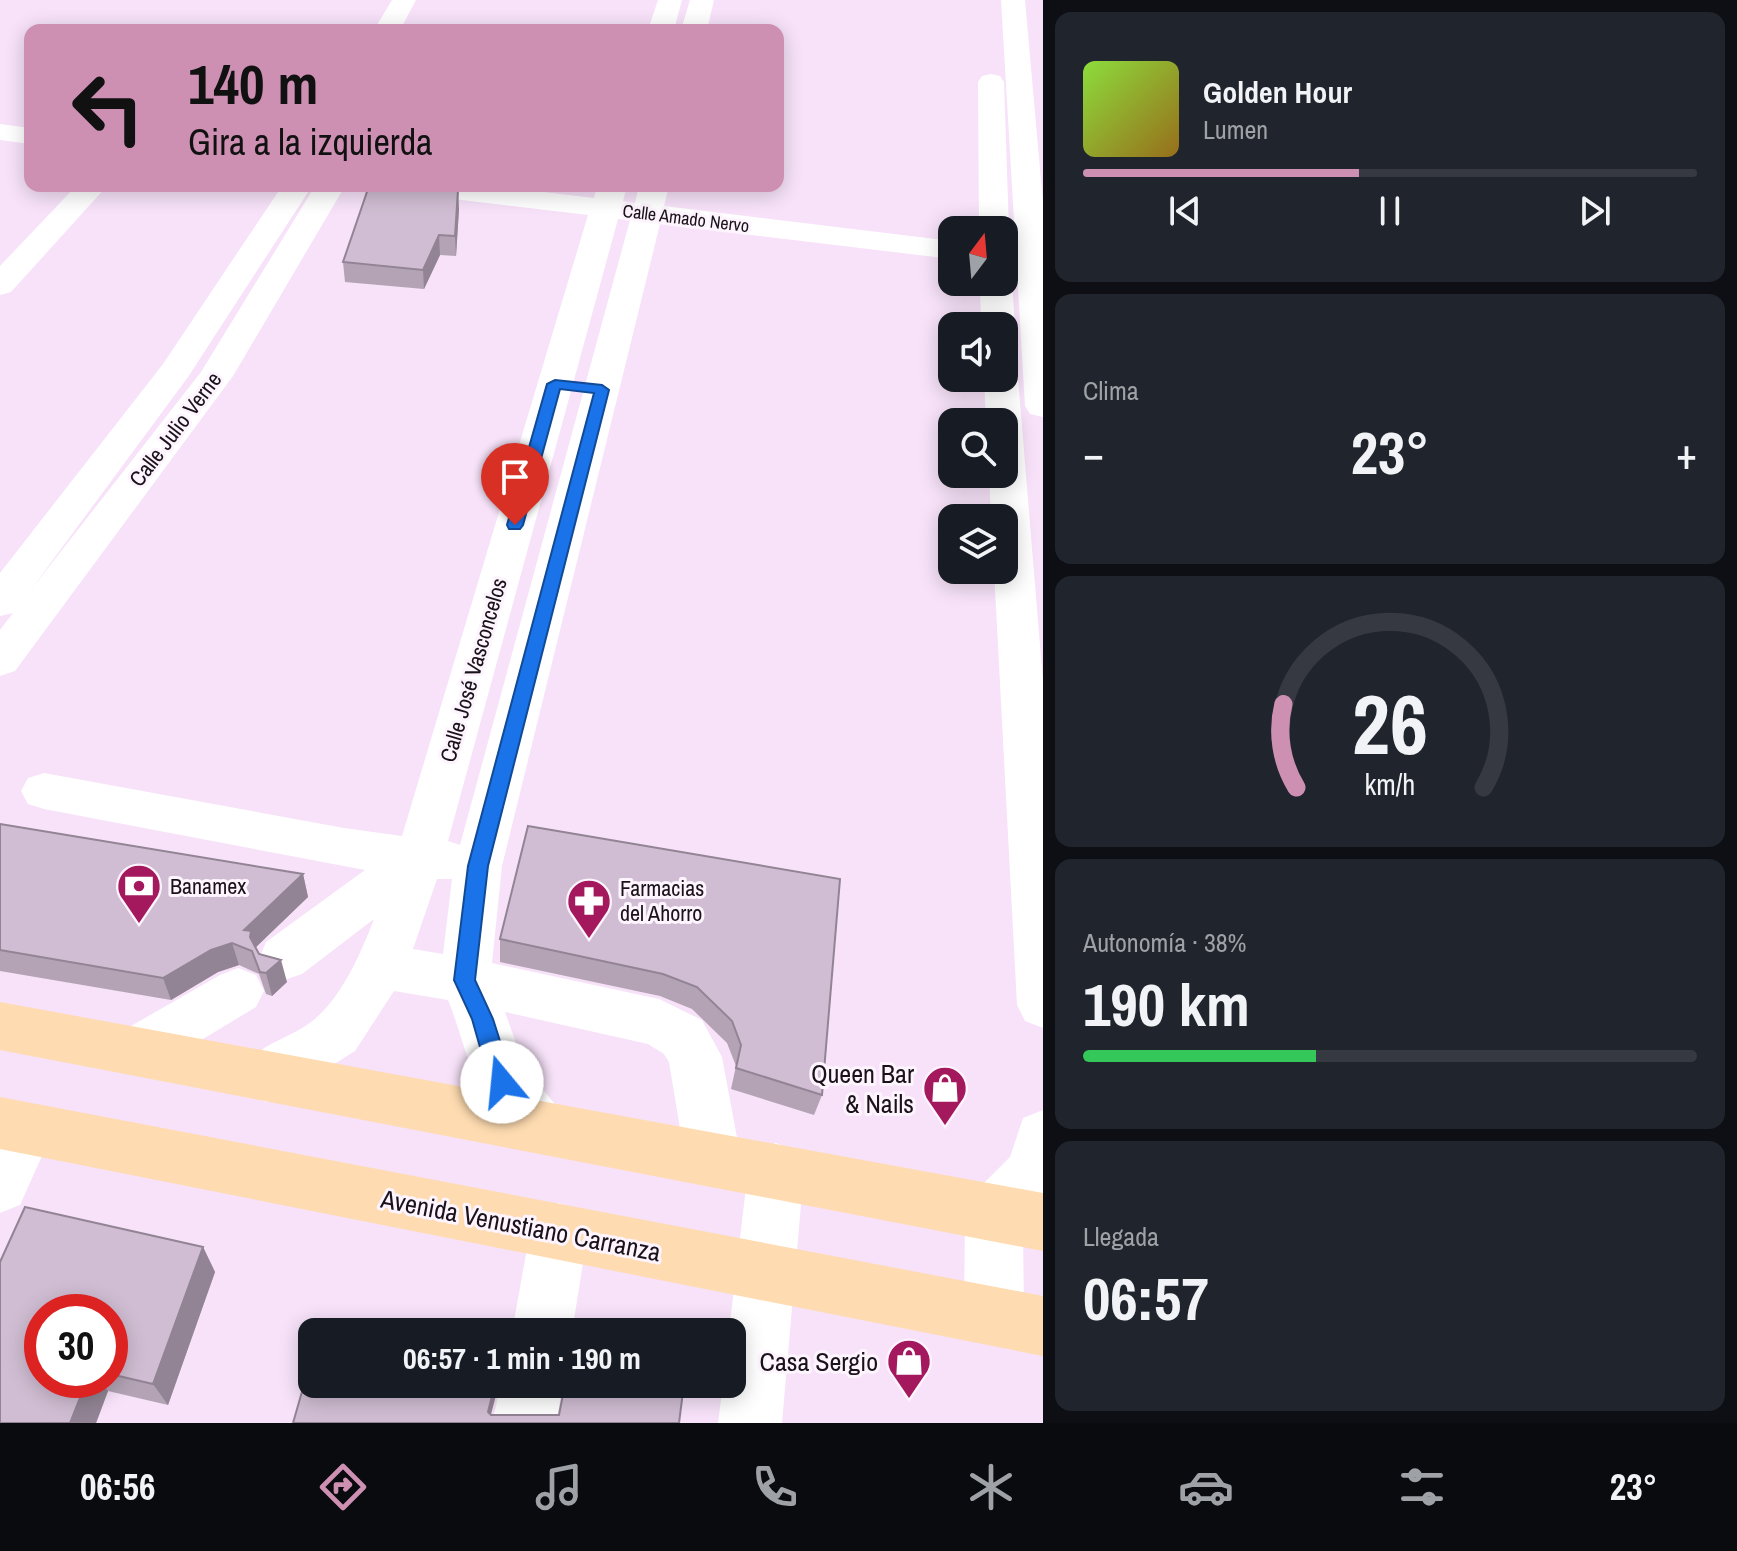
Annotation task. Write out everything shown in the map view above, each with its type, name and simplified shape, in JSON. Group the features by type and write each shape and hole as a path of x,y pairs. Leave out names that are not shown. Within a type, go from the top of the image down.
{"main road":[{"path":"0,1026 1019,1218"},
{"name":"Avenida Venustiano Carranza","path":"13,1126 1018,1321"}],"street":[{"path":"390,24 404,0"},
{"path":"663,24 670,0"},
{"path":"696,24 702,0"},
{"path":"989,0 1005,95 1023,147 1027,190 1026,260 1043,408 1018,419"},
{"path":"994,216 992,144 1005,95 1013,0"},
{"path":"0,132 24,135"},
{"path":"992,144 1023,147"},
{"path":"993,187 1027,190"},
{"path":"0,285 86,192"},
{"name":"Calle Julio Verne","path":"0,660 44,573 293,192"},
{"name":"Calle Julio Verne","path":"0,602 44,573 196,402 216,376 326,192"},
{"name":"Calle Amado Nervo","path":"523,192 651,200 938,248"},
{"name":"Calle José Vasconcelos","path":"266,1077 336,1034 382,967 420,857 609,197"},
{"path":"539,1128 502,1082 482,1019 465,980 478,866 651,200"},
{"path":"555,384 602,390"},
{"path":"158,395 196,402"},
{"path":"1018,468 1027,518 1043,1005"},
{"path":"490,610 541,622"},
{"path":"44,791 344,848 478,866"},
{"path":"284,958 420,857"},
{"path":"382,967 465,980 659,1023 683,1037 695,1057 713,1159"},
{"path":"136,1051 238,991"},
{"path":"0,1185 13,1126"},
{"path":"1018,1321 1019,1218 1043,1137"},
{"path":"750,1423 776,1170"},
{"path":"544,1318 559,1232"},
{"path":"524,1423 529,1398"}],"building":[{"path":"367,192 458,192 455,236 439,235 423,270 343,262"},
{"name":"Banamex","path":"0,824 303,874 244,930 251,931 250,937 259,954 281,960 266,973 260,972 252,951 232,943 211,950 163,978 0,950"},
{"path":"528,826 840,879 822,1095 736,1068 741,1045 732,1021 697,987 663,974 500,939"},
{"path":"25,1207 203,1247 153,1384 128,1378 128,1294 24,1294 24,1398 80,1398 70,1423 0,1423 0,1262"},
{"path":"300,1398 492,1398 488,1412 491,1415 559,1415 562,1398 682,1398 679,1423 293,1423"}],"place":[{"name":"Banamex","path":"139,925"},
{"name":"Farmacias del Ahorro","path":"589,940"},
{"name":"Queen Bar & Nails","path":"945,1127"},
{"name":"Casa Sergio","path":"909,1400"}],"route":[{"path":"502,1082 482,1019 465,980 478,866 602,390 555,384 515,525"}]}
